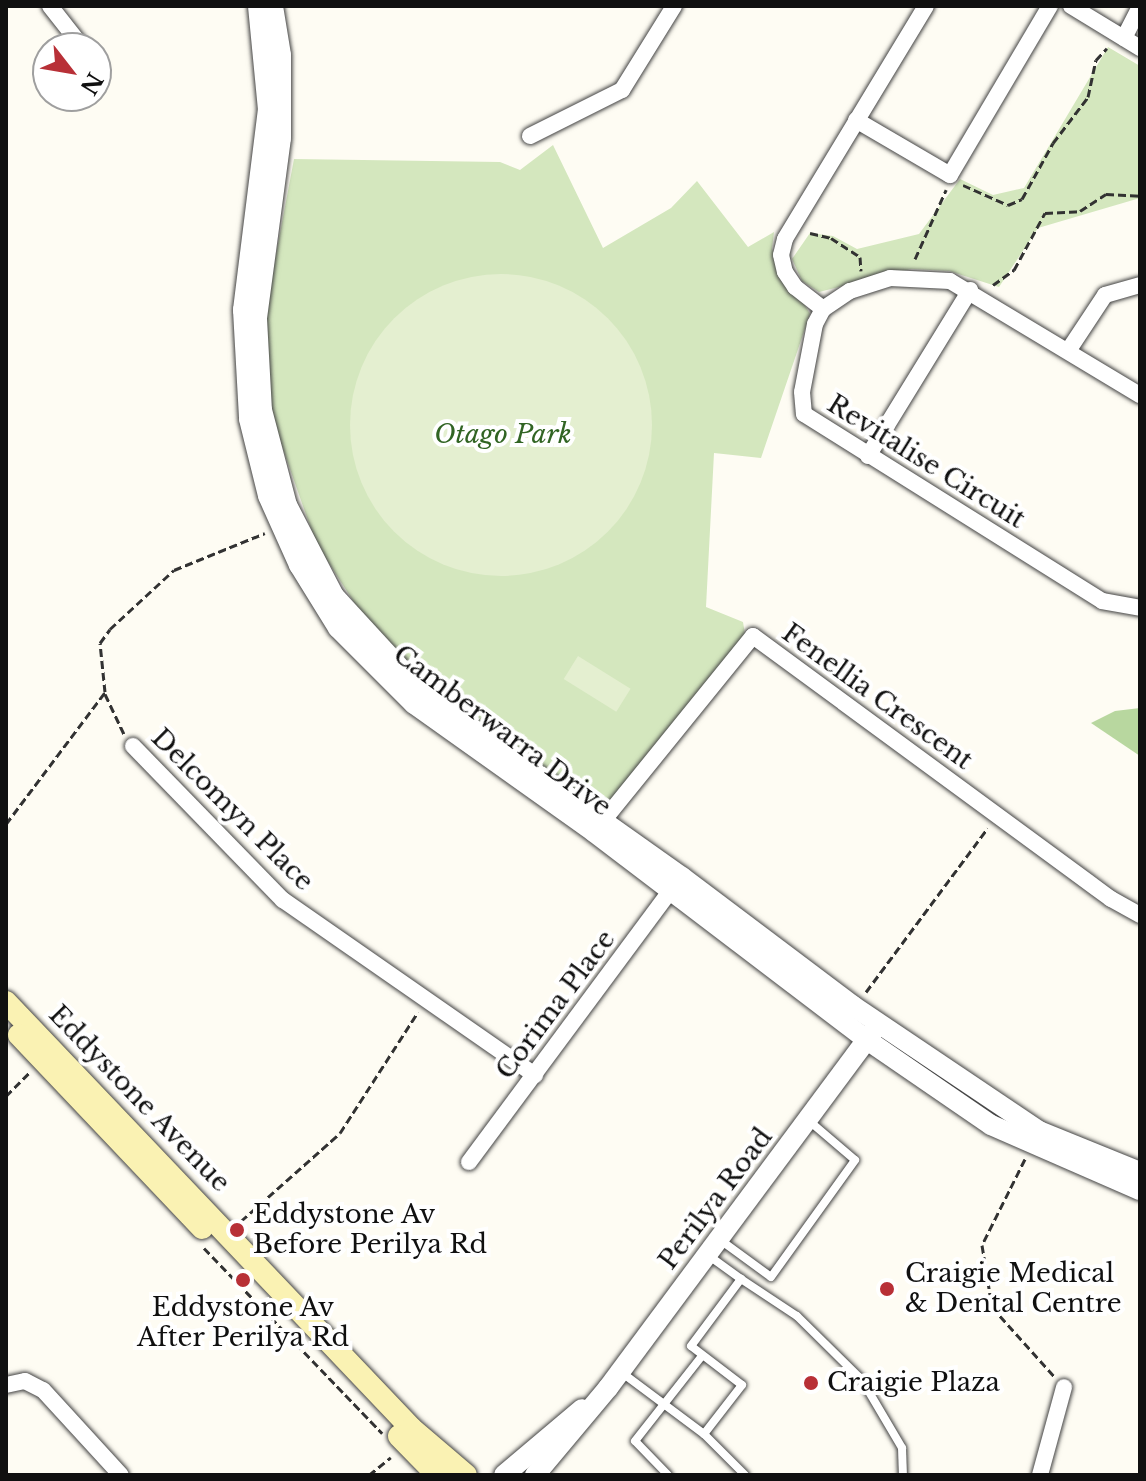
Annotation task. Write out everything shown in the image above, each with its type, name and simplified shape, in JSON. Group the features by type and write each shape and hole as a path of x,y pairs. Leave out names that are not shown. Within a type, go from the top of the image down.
{"main road":[{"name":"Eddystone Avenue","path":"6,1002 411,1428 466,1475"},
{"name":"Eddystone Avenue","path":"6,1021 437,1475"}],"street":[{"path":"50,6 70,32"},
{"name":"Camberwarra Drive","path":"258,6 268,109 242,347 256,453 281,526 338,628 389,684 599,826"},
{"name":"Camberwarra Drive","path":"273,6 281,55 281,138 257,319 262,410 290,512 334,596 394,667 991,1125 1140,1190"},
{"path":"530,136 622,90 674,6"},
{"path":"926,6 793,223 781,255 795,287 823,309 850,291 890,278 927,277 970,290 1140,395"},
{"path":"856,120 950,175 1050,6"},
{"path":"1071,6 1140,48"},
{"path":"1124,38 1140,7"},
{"path":"1068,351 1099,301 1140,285"},
{"path":"868,456 970,290"},
{"name":"Revitalise Circuit","path":"823,309 815,324 801,405 814,423 1102,601 1140,608"},
{"name":"Fenellia Crescent","path":"599,826 753,636 997,816 1140,915"},
{"name":"Delcomyn Place","path":"133,746 283,900 535,1075"},
{"name":"Corima Place","path":"469,1162 676,884"},
{"name":"Camberwarra Drive","path":"872,1032 1039,1131 1140,1172"},
{"name":"Perilya Road","path":"535,1475 621,1371 872,1032"},
{"path":"6,1385 25,1381 43,1390 121,1475"},
{"path":"1040,1475 1064,1387"},
{"name":"Perilya Road","path":"504,1475 569,1416 593,1404"}],"lane":[{"path":"713,1247 771,1277 855,1160 807,1120"},
{"path":"713,1247 741,1279 797,1316 862,1380 902,1448 903,1475"},
{"path":"704,1434 742,1385 691,1346 741,1279"},
{"path":"668,1475 635,1441 702,1356"},
{"path":"621,1371 704,1434 745,1475"}],"path":[{"path":"915,259 951,183 1008,205 1022,199 1053,143 1088,97 1096,60 1107,48"},
{"path":"993,285 1014,270 1045,213 1080,211 1106,194 1140,196"},
{"path":"810,233 831,238 860,257 861,271"},
{"name":"Delcomyn Place","path":"133,746 116,723 105,692 100,643 110,629 174,570 281,526"},
{"path":"6,824 105,692"},
{"path":"862,998 997,816"},
{"path":"238,1224 340,1133 427,999"},
{"path":"6,1096 32,1070 23,1061"},
{"path":"1027,1155 982,1245 984,1261 992,1307 1064,1387"},
{"path":"198,1242 387,1439"},
{"path":"369,1475 398,1450"}],"green space":[{"path":"1108,47 1140,66 1140,198 1038,228 999,287 949,271 911,269 819,292 802,281 792,259 810,233 833,236 857,249 919,234 960,179 993,195 1024,188"},
{"name":"Otago Park","path":"553,145 603,248 671,208 697,181 748,247 774,232 772,249 810,314 761,458 714,453 706,607 743,622 745,634 599,815 420,681 366,621 316,543 265,398 263,323 294,159 500,162 520,170"},
{"path":"501,274 530,277 572,292 597,309 617,329 640,367 649,396 652,425 649,454 634,496 617,521 597,541 559,564 530,573 501,576 472,573 430,558 405,541 385,521 362,483 353,454 350,425 353,396 368,354 385,329 405,309 443,286 472,277"},
{"path":"578,656 631,689 616,712 564,679"},
{"path":"1140,708 1140,756 1091,723 1115,711"}],"place":[{"name":"Eddystone Av Before Perilya Rd","path":"237,1230"},
{"name":"Eddystone Av After Perilya Rd","path":"243,1280"},
{"name":"Craigie Medical & Dental Centre","path":"887,1289"},
{"name":"Craigie Plaza","path":"811,1383"}]}
